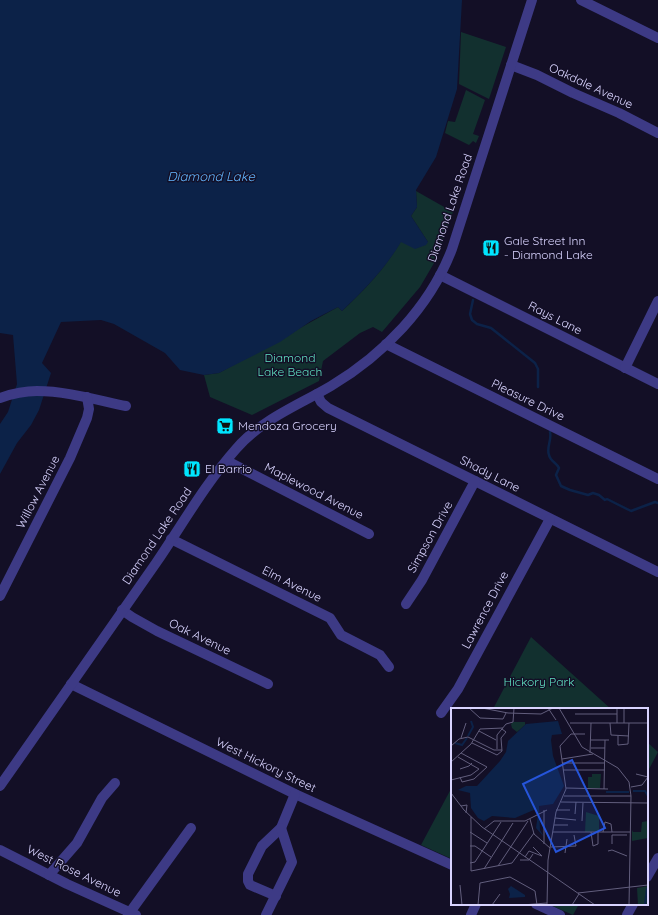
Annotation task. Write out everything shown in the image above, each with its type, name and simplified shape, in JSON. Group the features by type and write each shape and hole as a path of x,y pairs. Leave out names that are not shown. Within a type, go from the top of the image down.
{"street":[{"name":"Diamond Lake Road","path":"0,786 212,479 244,440 261,425 357,369 386,344 408,322 421,306 440,275 452,249 532,0"},
{"path":"581,0 658,38"},
{"name":"Oakdale Avenue","path":"511,65 537,75 658,133"},
{"name":"Rays Lane","path":"440,275 658,384"},
{"path":"625,368 658,301"},
{"name":"Pleasure Drive","path":"386,344 658,479"},
{"path":"5,397 35,390 49,391 87,397 126,406"},
{"name":"Shady Lane","path":"316,394 321,402 328,408 658,572"},
{"name":"Willow Avenue","path":"0,596 70,458 87,418 89,408 87,397"},
{"name":"Maplewood Avenue","path":"227,461 368,534"},
{"name":"Simpson Drive","path":"406,604 422,580 475,481"},
{"name":"Lawrence Drive","path":"441,713 458,689 550,519"},
{"name":"Elm Avenue","path":"171,539 330,618 341,635 380,655 389,667"},
{"name":"Oak Avenue","path":"122,610 157,631 268,684"},
{"name":"West Hickory Street","path":"71,684 295,794 451,865"},
{"path":"49,875 76,843 102,798 115,783"},
{"path":"276,896 250,885 248,881 248,874 262,846 281,828 295,794"},
{"path":"131,914 191,828"},
{"path":"266,915 292,862 281,828"},
{"name":"West Rose Avenue","path":"0,850 131,914"},
{"path":"648,875 658,858"},
{"path":"471,915 476,905"},
{"path":"538,905 560,915"},
{"path":"628,915 633,905"}],"green space":[{"path":"461,32 506,47 489,99 459,84"},
{"path":"466,90 485,100 473,134 479,136 476,143 473,141 469,145 445,133 448,121 455,122"},
{"name":"Diamond Lake Beach","path":"416,191 453,212 437,258 420,287 382,332 373,327 360,333 323,361 319,381 252,415 210,397 204,375 219,373 338,307 342,311 374,278 388,261 401,241 428,242 411,216 417,207"},
{"name":"Hickory Park","path":"531,637 610,708 494,708"},
{"path":"648,743 658,752 648,771"},
{"path":"451,789 451,859 421,845"},
{"path":"550,905 578,905 573,915"}],"water":[{"name":"Diamond Lake","path":"0,0 462,0 457,89 436,157 416,190 417,207 411,216 428,242 426,245 415,249 401,242 374,278 342,311 338,307 311,321 280,342 219,373 204,375 180,370 165,353 114,324 101,320 61,322 42,363 51,373 39,410 31,425 17,443 0,474 0,424 8,412 17,384 13,335 0,333"}],"waterway":[{"path":"473,300 470,314 472,320 477,324 491,328 535,363 538,369 538,387"},
{"path":"550,432 548,452 551,459 559,468 556,475 561,486 588,495 593,493 599,495 605,500 607,499 631,511 655,502 658,503"}],"place":[{"name":"Gale Street Inn - Diamond Lake","path":"491,248"},
{"name":"Mendoza Grocery","path":"225,426"},
{"name":"El Barrio","path":"192,469"}]}
